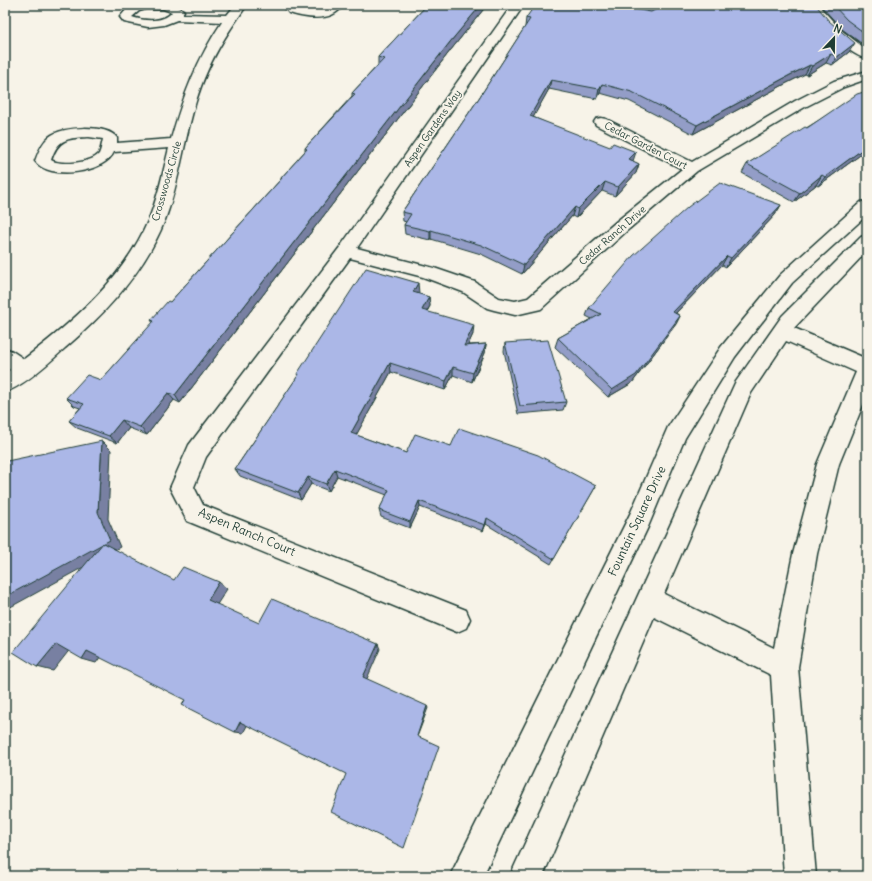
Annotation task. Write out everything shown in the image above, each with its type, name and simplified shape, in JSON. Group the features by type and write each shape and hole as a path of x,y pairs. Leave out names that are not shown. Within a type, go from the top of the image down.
{"street":[{"name":"Crosswoods Circle","path":"5,384 25,370 72,332 112,291 132,264 153,228 162,205 192,90 203,61 229,19 241,5"},
{"path":"292,5 291,8 293,11 300,13 324,13 334,10 337,5"},
{"name":"Aspen Gardens Way","path":"346,250 518,5"},
{"path":"812,5 824,21 847,43 867,55"},
{"path":"176,17 229,19"},
{"name":"Cedar Ranch Drive","path":"346,250 428,272 469,287 494,303 515,308 534,304 623,225 692,168 838,84 867,75"},
{"name":"Cedar Garden Court","path":"601,122 692,168"},
{"path":"108,148 177,143"},
{"name":"Fountain Square Drive","path":"466,876 640,519 676,434 728,352 786,279 867,206"},
{"path":"526,876 742,389 789,321 867,241"},
{"name":"Aspen Ranch Court","path":"346,250 197,452 182,488 195,513 457,619"},
{"path":"782,331 867,369 828,464 805,554 784,667 800,876"},
{"path":"5,356 25,370"},
{"path":"648,600 784,667"}],"building":[{"path":"427,5 481,5 450,42 175,395 168,393 140,427 122,420 109,436 69,421 84,404 66,398 87,375 101,380 154,321 151,320 168,301 170,302 282,178 307,149 305,148 355,94 352,93 384,59 378,57"},
{"path":"535,5 610,5 651,12 659,8 657,5 816,5 829,21 855,43 837,57 831,54 812,66 810,65 790,75 697,125 632,92 602,84 599,89 551,80 530,116 610,147 613,143 636,152 629,159 639,164 618,187 605,182 578,209 575,207 524,265 481,245 431,230 404,225 411,214 402,212 530,19 526,18"},
{"path":"833,5 867,5 867,34 847,20"},
{"path":"867,91 867,146 825,177 822,175 800,193 747,164 805,127 807,128 857,94"},
{"path":"720,183 781,205 731,258 727,256 673,312 680,316 636,375 612,390 558,338 601,314 589,308 633,256 688,207"},
{"path":"366,268 418,283 413,292 429,297 422,310 474,325 464,346 486,344 473,373 453,367 446,381 390,363 351,433 406,453 415,434 451,446 459,428 538,455 596,486 554,559 487,518 485,525 419,501 410,522 379,510 389,490 335,469 326,484 308,477 298,493 235,469 299,374 297,374"},
{"path":"548,340 566,402 520,406 505,343"},
{"path":"102,441 98,512 110,540 5,597 5,476 7,461"},
{"path":"103,543 174,580 183,567 219,582 208,600 259,623 272,599 378,644 363,677 427,706 417,736 439,746 404,848 331,812 346,774 240,722 235,732 182,705 185,700 87,651 82,659 56,644 37,667 13,652"}]}
